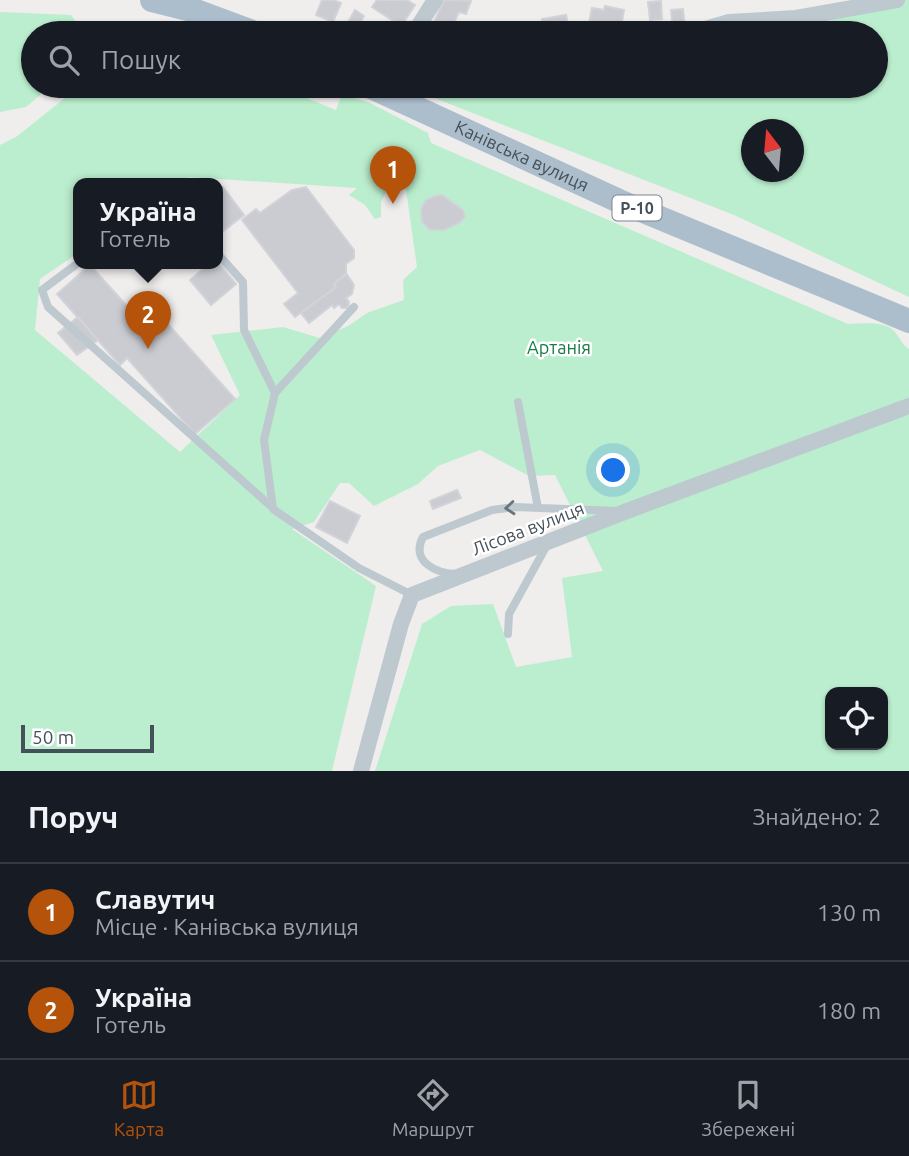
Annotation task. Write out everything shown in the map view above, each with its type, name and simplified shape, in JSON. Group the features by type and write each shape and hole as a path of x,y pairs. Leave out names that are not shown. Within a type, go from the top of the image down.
{"main road":[{"path":"152,0 223,21"},
{"name":"Канівська вулиця","path":"397,98 619,201 909,321"}],"street":[{"path":"422,21 435,0"},
{"path":"746,21 796,18 897,0"},
{"name":"Лісова вулиця","path":"412,596 627,511 909,406"},
{"path":"361,771 401,624 412,596"}],"lane":[{"path":"223,260 243,282 244,330 275,393"},
{"path":"73,267 42,290 48,307 273,509 359,568 412,596"},
{"path":"273,509 264,440 275,393 354,307"},
{"path":"518,402 538,508"},
{"path":"466,574 451,574 424,562 419,555 418,546 423,537 492,510 515,507 627,511"},
{"path":"508,634 509,614 547,543"}],"green space":[{"path":"909,0 909,297 734,215 434,98 888,98 888,21 809,21"},
{"path":"0,12 71,15 76,21 21,21 21,98 37,98 26,107 0,112"},
{"name":"Артанія","path":"65,98 306,98 336,110 340,98 354,98 370,103 428,133 431,143 848,324 884,325 894,331 909,349 909,771 375,771 422,624 451,606 493,604 516,667 572,657 562,578 603,571 555,475 529,476 480,450 438,466 418,484 374,506 349,483 340,483 314,522 292,529 376,586 332,771 0,771 0,145 16,137","holes":["73,178 223,178 357,188 349,195 365,205 375,219 381,217 381,202 387,190 405,183 417,267 403,280 404,300 367,313 348,326 320,338 283,327 211,335 240,395 180,452 35,330 40,279 73,256"]}],"building":[{"path":"322,0 341,3 333,21 316,15"},
{"path":"377,0 407,0 415,5 404,21 393,21 372,7"},
{"path":"444,0 471,1 466,14 459,12 455,21 435,20"},
{"path":"661,1 662,19 650,20 648,2"},
{"path":"605,6 624,10 622,21 589,21 592,8 604,10"},
{"path":"683,9 684,21 672,21 671,10"},
{"path":"355,10 364,16 361,21 349,21"},
{"path":"566,15 567,21 542,21"},
{"path":"223,187 244,215 223,231"},
{"path":"306,187 354,250 354,258 346,264 346,275 334,284 336,287 295,317 284,304 298,293 242,220 256,209 260,213 292,190"},
{"path":"442,195 463,210 465,217 444,230 430,230 422,222 421,209 426,200"},
{"path":"223,268 236,284 211,305 190,280 203,269"},
{"path":"85,269 94,269 152,334 166,322 235,399 195,434 127,358 120,365 57,294"},
{"path":"346,273 354,285 352,294 346,298 349,302 348,308 342,308 339,304 334,308 332,305 309,323 301,313 336,287 334,284"},
{"path":"78,317 98,340 77,355 58,333"},
{"path":"457,490 461,498 433,509 430,501"},
{"path":"330,501 360,516 347,543 316,527"}],"place":[{"name":"Славутич","path":"393,204"},
{"name":"Україна","path":"148,349"}]}
